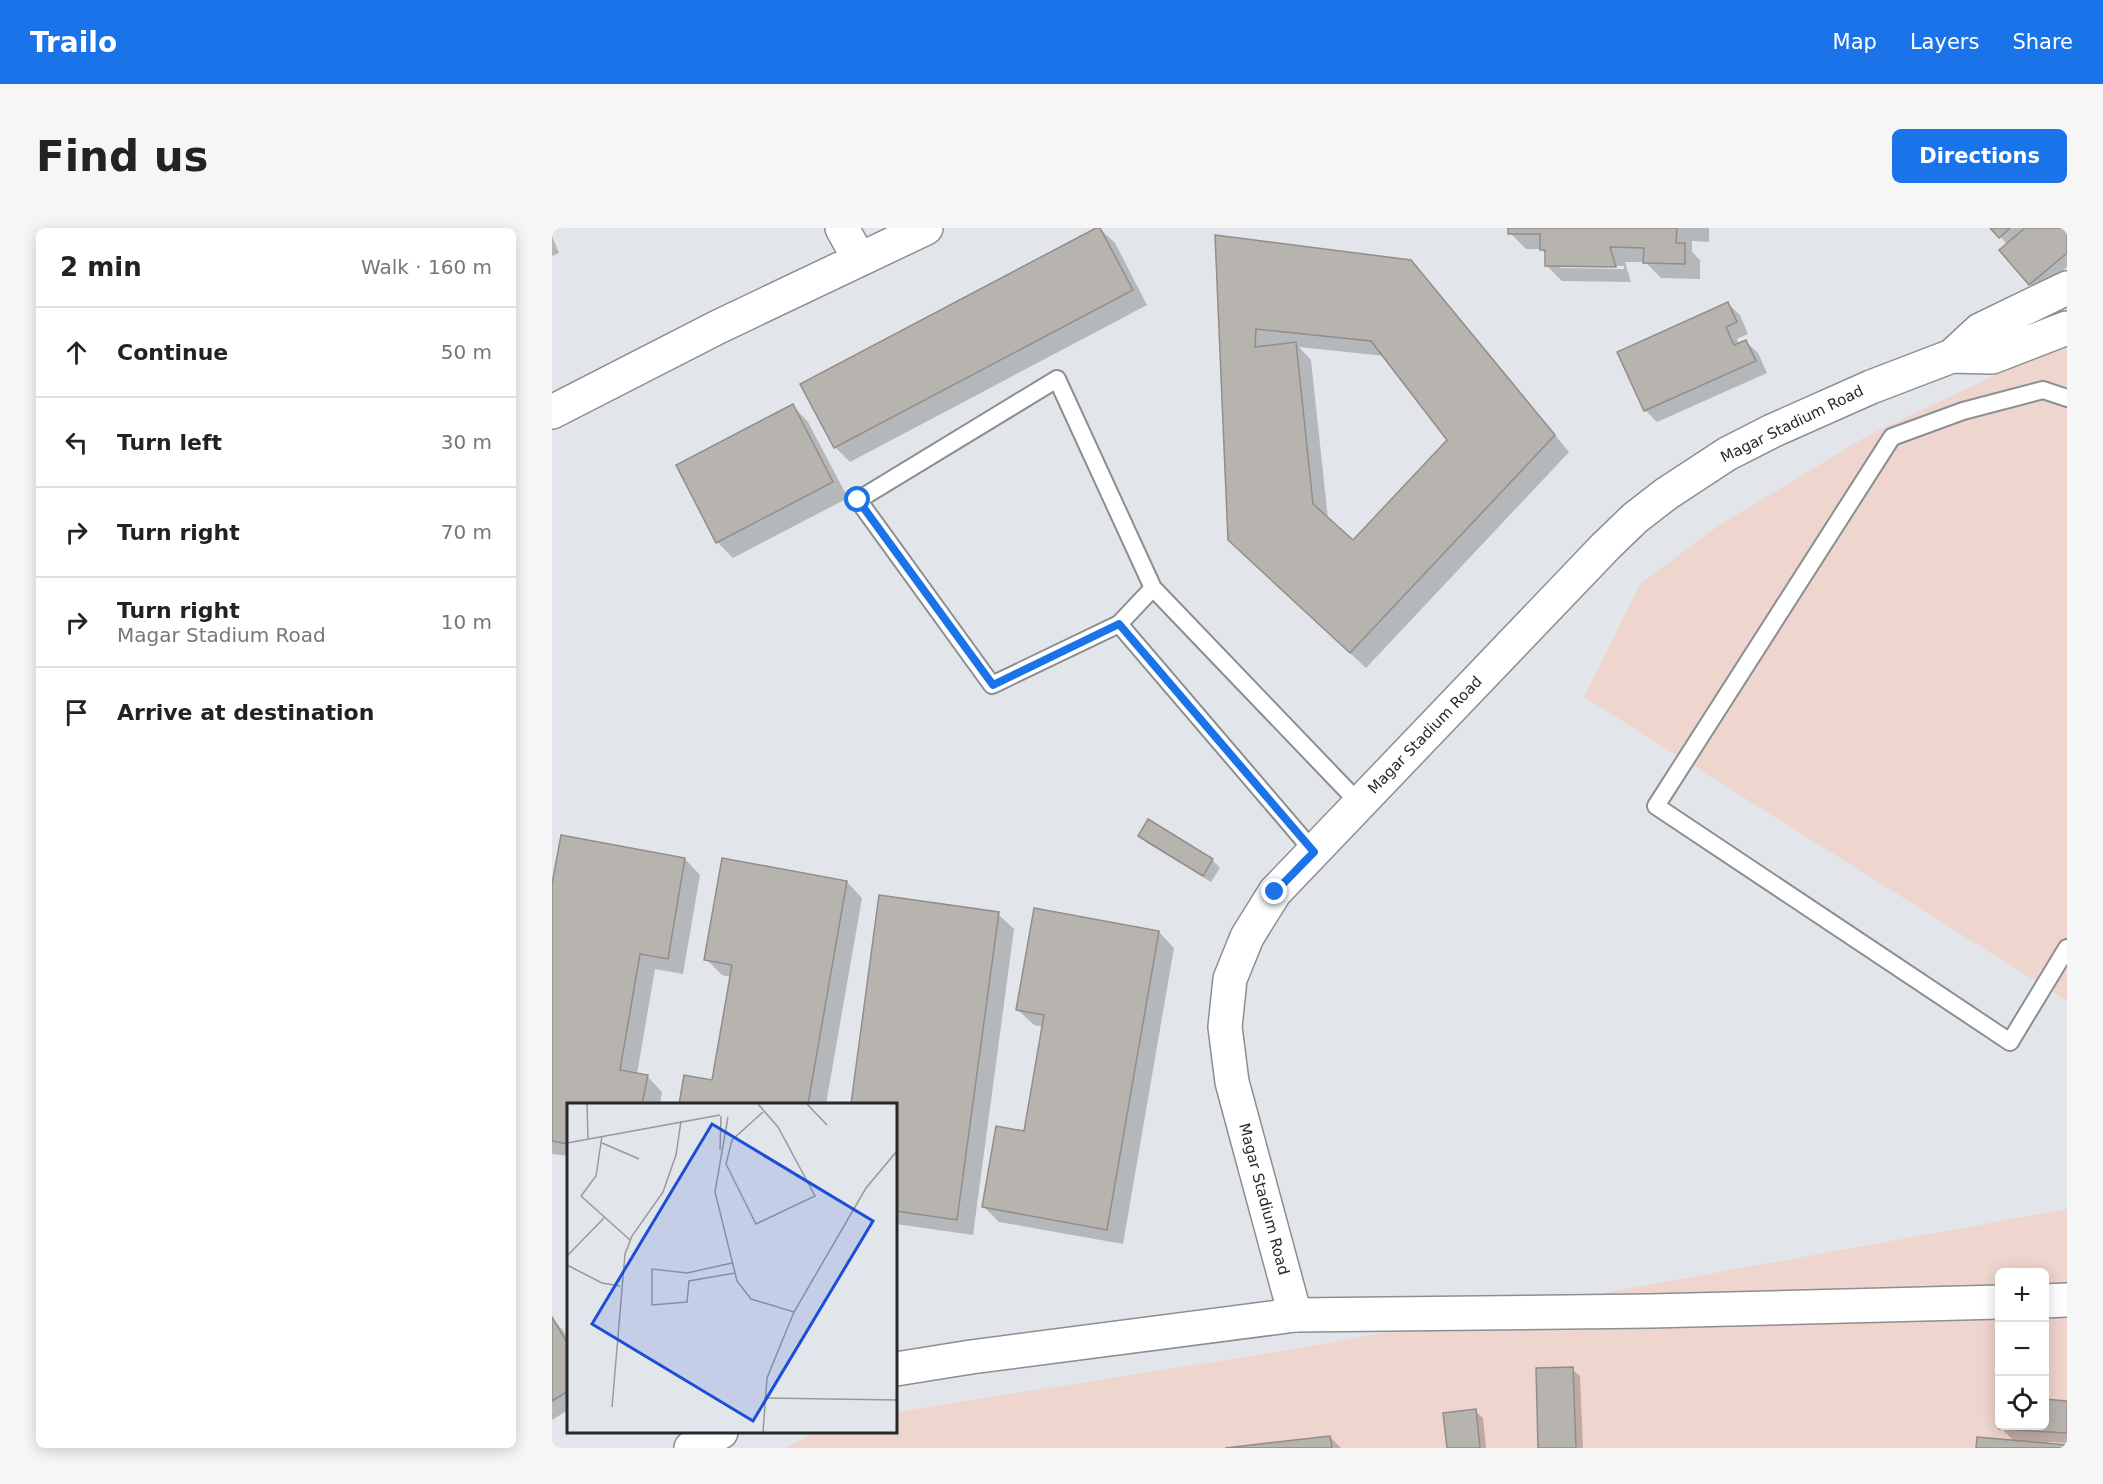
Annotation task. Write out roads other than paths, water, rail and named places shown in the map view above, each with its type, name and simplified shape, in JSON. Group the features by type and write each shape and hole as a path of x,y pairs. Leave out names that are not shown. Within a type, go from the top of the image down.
{"street":[{"path":"843,228 859,258"},
{"path":"552,412 718,327 926,228"},
{"name":"Magar Stadium Road","path":"1296,1315 1232,1082 1225,1027 1230,979 1247,938 1275,892 1605,547 1635,518 1666,494 1727,454 1772,431 1871,387 1952,356 1980,330 2067,288"},
{"name":"Magar Stadium Road","path":"1952,356 1992,357 2067,328"},
{"path":"2049,1301 2067,1300"},
{"path":"897,1369 971,1357 1296,1315 1651,1311 1995,1302"}],"lane":[{"path":"1153,588 1119,624 993,685 858,500 1057,379 1153,588 1360,804"},
{"path":"2067,398 2043,390 1963,411 1892,437 1656,806 2010,1042 2067,948"},
{"path":"1119,624 1314,852"}]}
